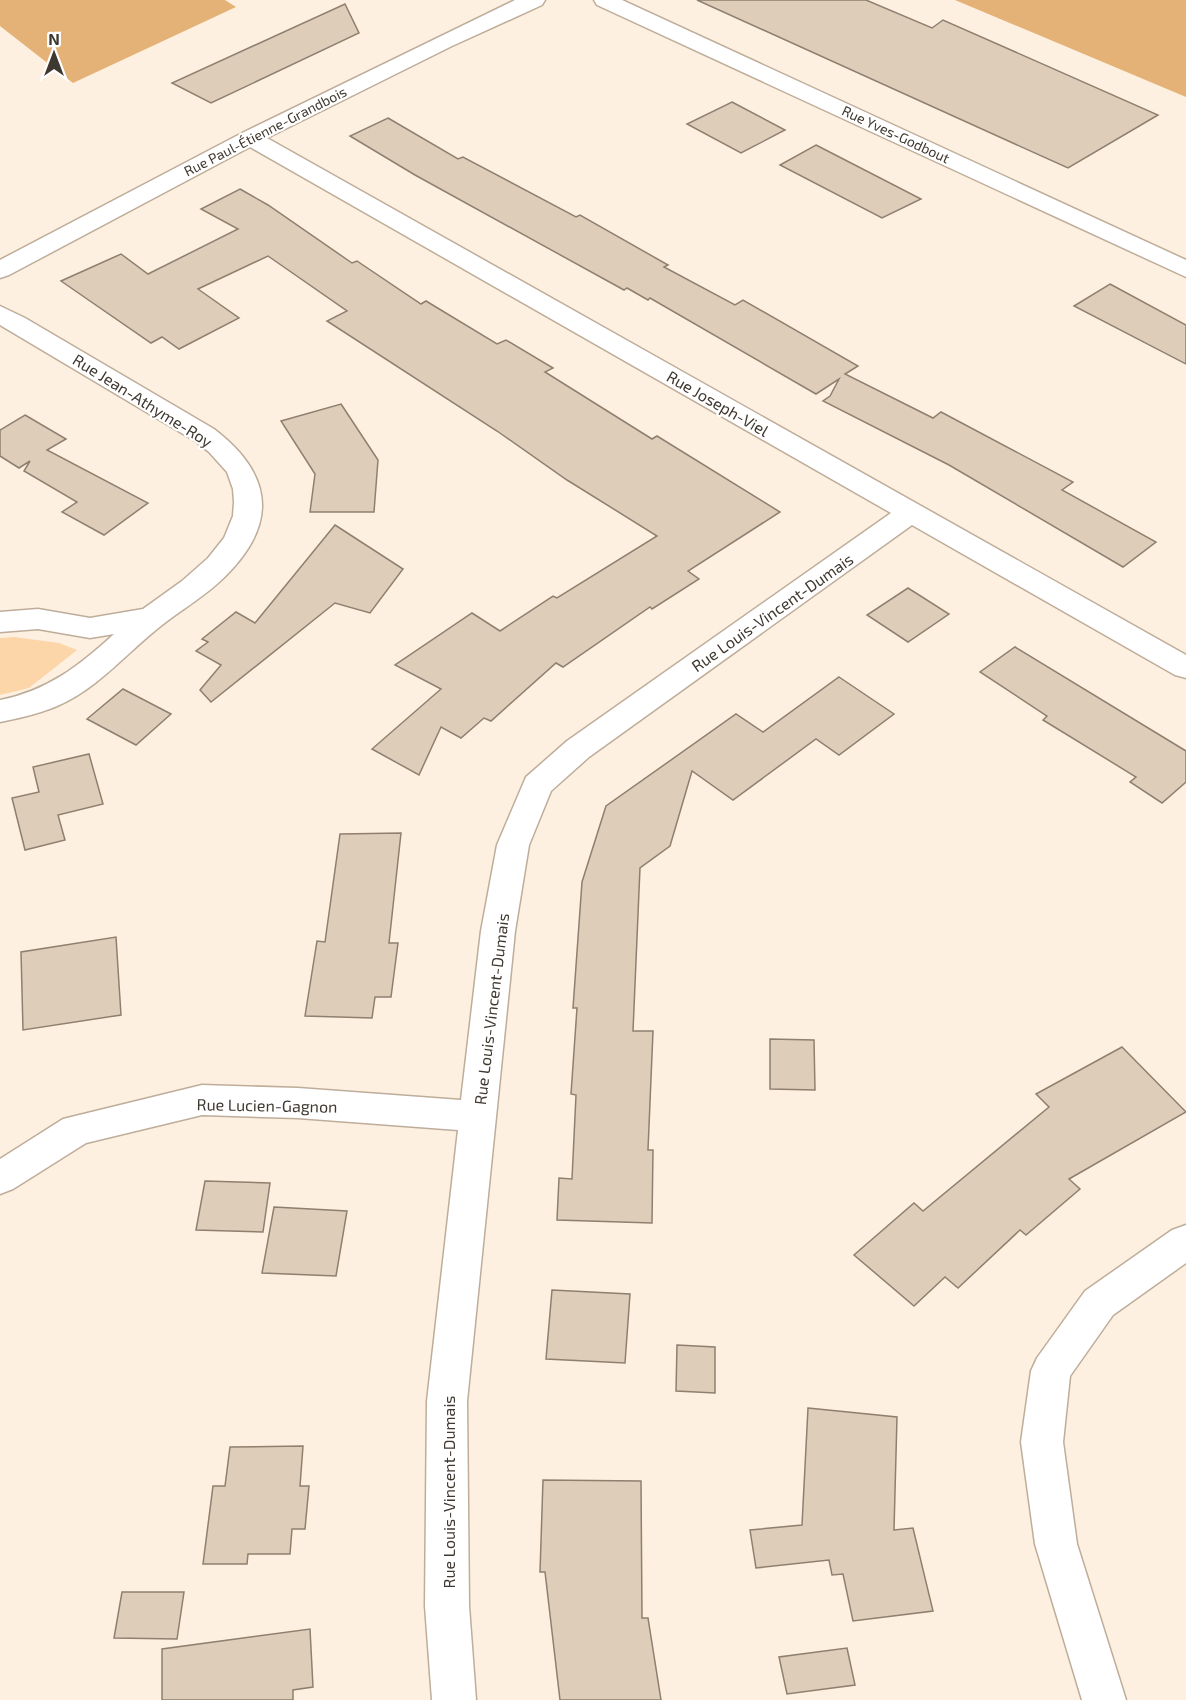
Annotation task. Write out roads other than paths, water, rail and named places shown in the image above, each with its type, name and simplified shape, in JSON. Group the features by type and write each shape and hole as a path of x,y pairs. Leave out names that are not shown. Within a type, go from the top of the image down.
{"street":[{"name":"Rue Paul-Étienne-Grandbois","path":"0,270 111,208 498,15 534,0"},
{"name":"Rue Yves-Godbout","path":"605,0 1186,269"},
{"name":"Rue Joseph-Viel","path":"250,138 1186,668"},
{"name":"Rue Jean-Athyme-Roy","path":"0,314 172,414 218,446 239,469 248,491 245,522 229,555 196,585 151,618 80,680 57,696 25,708 0,711"},
{"name":"Rue Louis-Vincent-Dumais","path":"454,1700 447,1606 447,1401 498,931 513,845 537,785 578,749 912,513"},
{"name":"Rue Jean-Athyme-Roy","path":"0,622 38,619 90,628 151,618"},
{"name":"Rue Lucien-Gagnon","path":"0,1178 76,1130 202,1101 298,1102 478,1116"},
{"path":"1104,1700 1056,1544 1042,1442 1051,1371 1099,1303 1186,1242"}]}
